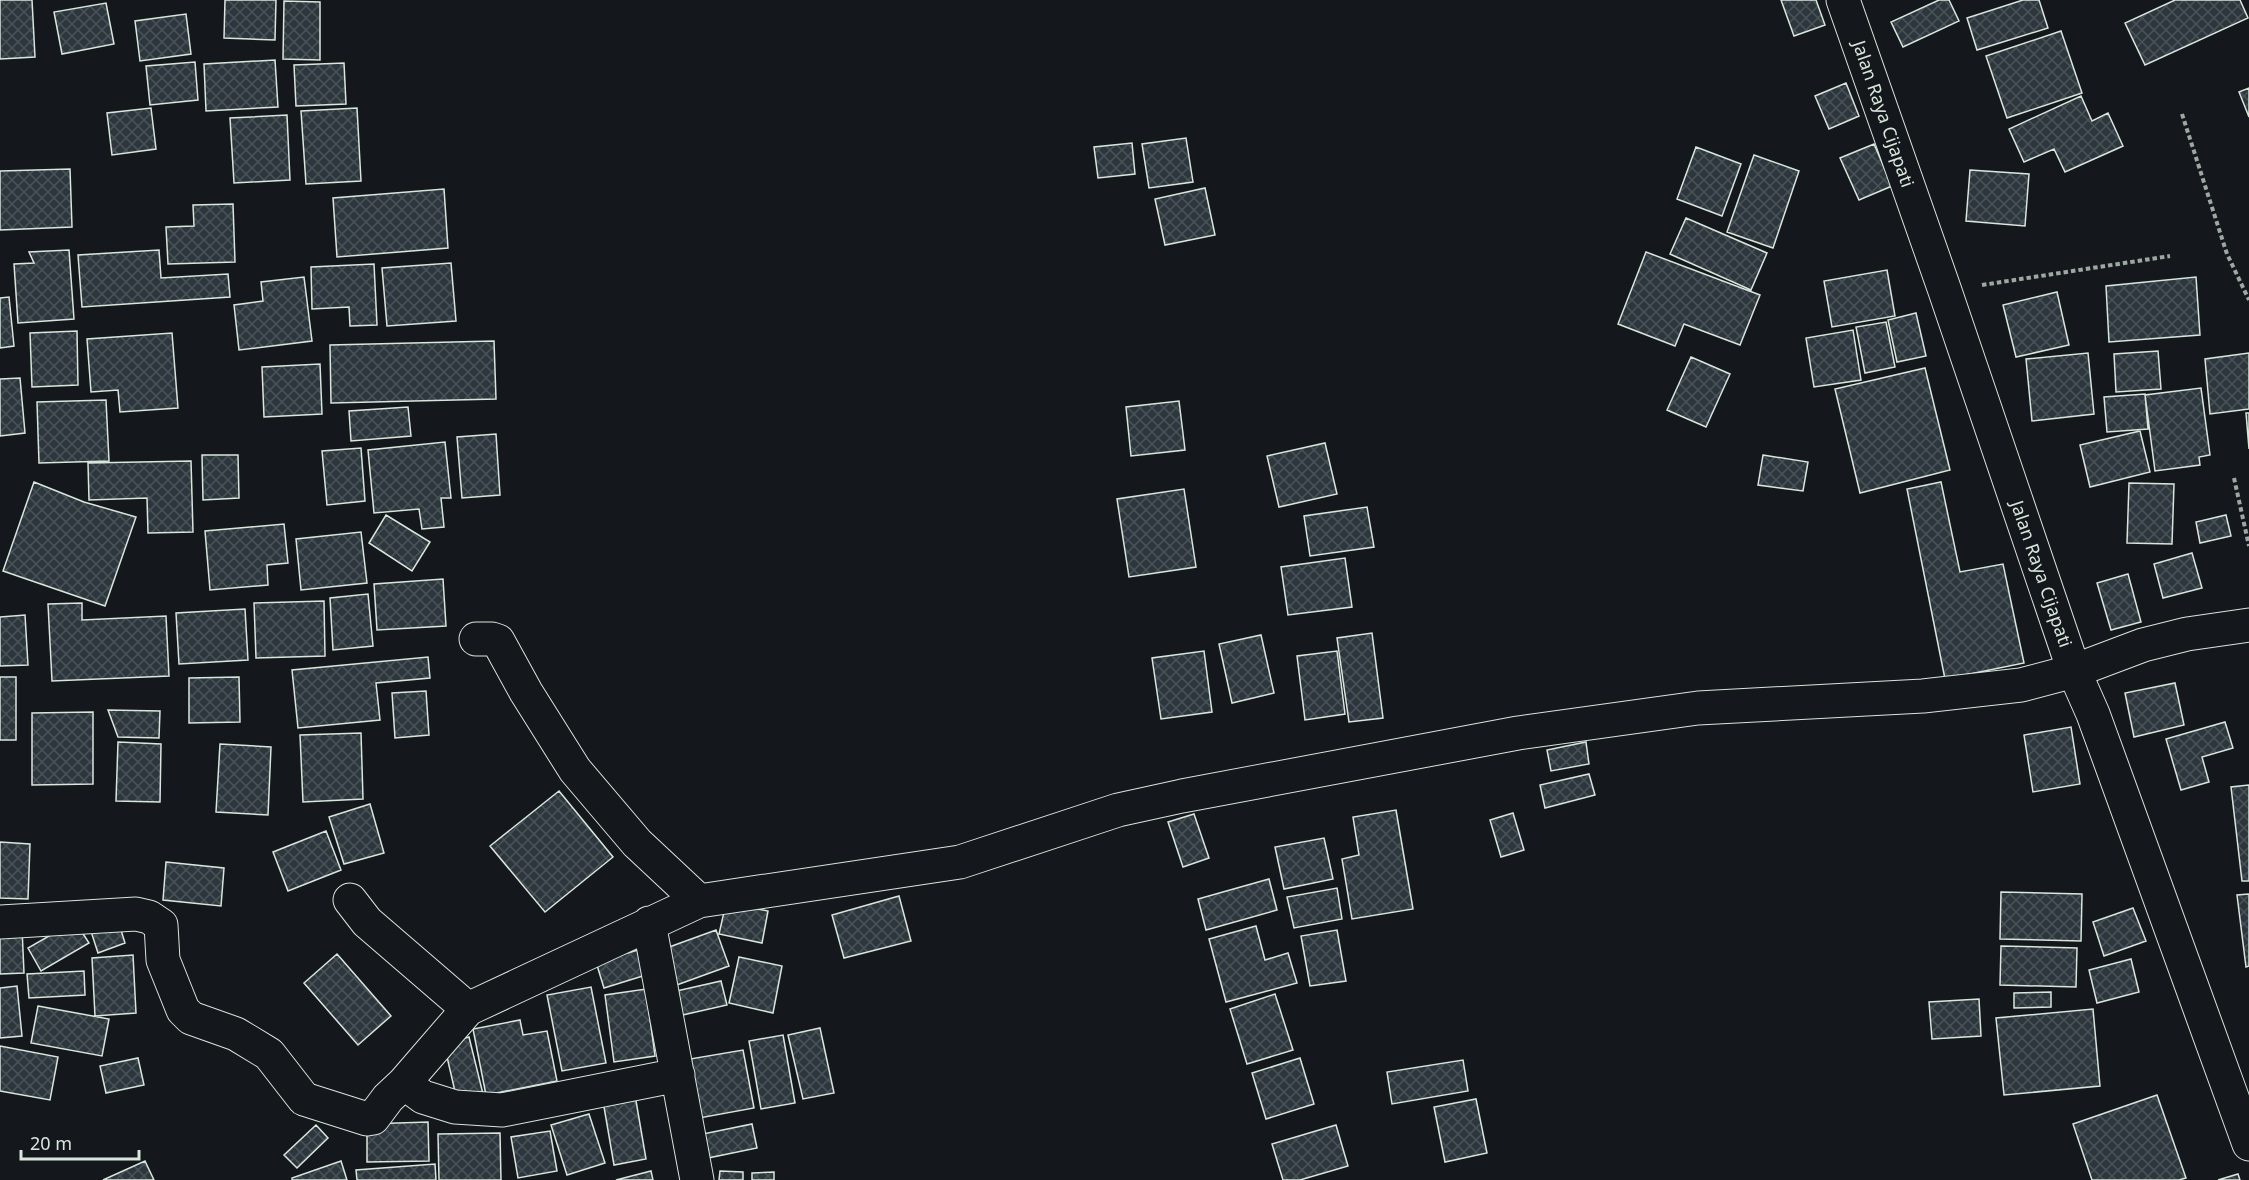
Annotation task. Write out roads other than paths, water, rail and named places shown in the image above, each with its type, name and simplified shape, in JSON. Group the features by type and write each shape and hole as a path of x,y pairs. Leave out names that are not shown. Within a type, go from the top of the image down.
{"street":[{"name":"Jalan Raya Cijapati","path":"1844,0 2074,671 2093,714 2249,1144"},
{"path":"0,922 136,914 149,917 161,925 163,960 183,1010 191,1018 236,1034 269,1054 304,1099 367,1119 373,1118 388,1098 404,1083 468,1009 699,901 960,862 1118,810 1518,733 1698,708 1923,696 2021,685 2074,671 2143,645 2187,634 2249,625"},
{"path":"476,639 498,641 526,692 575,770 637,843 699,901"},
{"path":"350,900 367,922 468,1009"},
{"path":"650,923 697,1180"},
{"path":"404,1083 423,1097 455,1107 501,1110 678,1075"}]}
